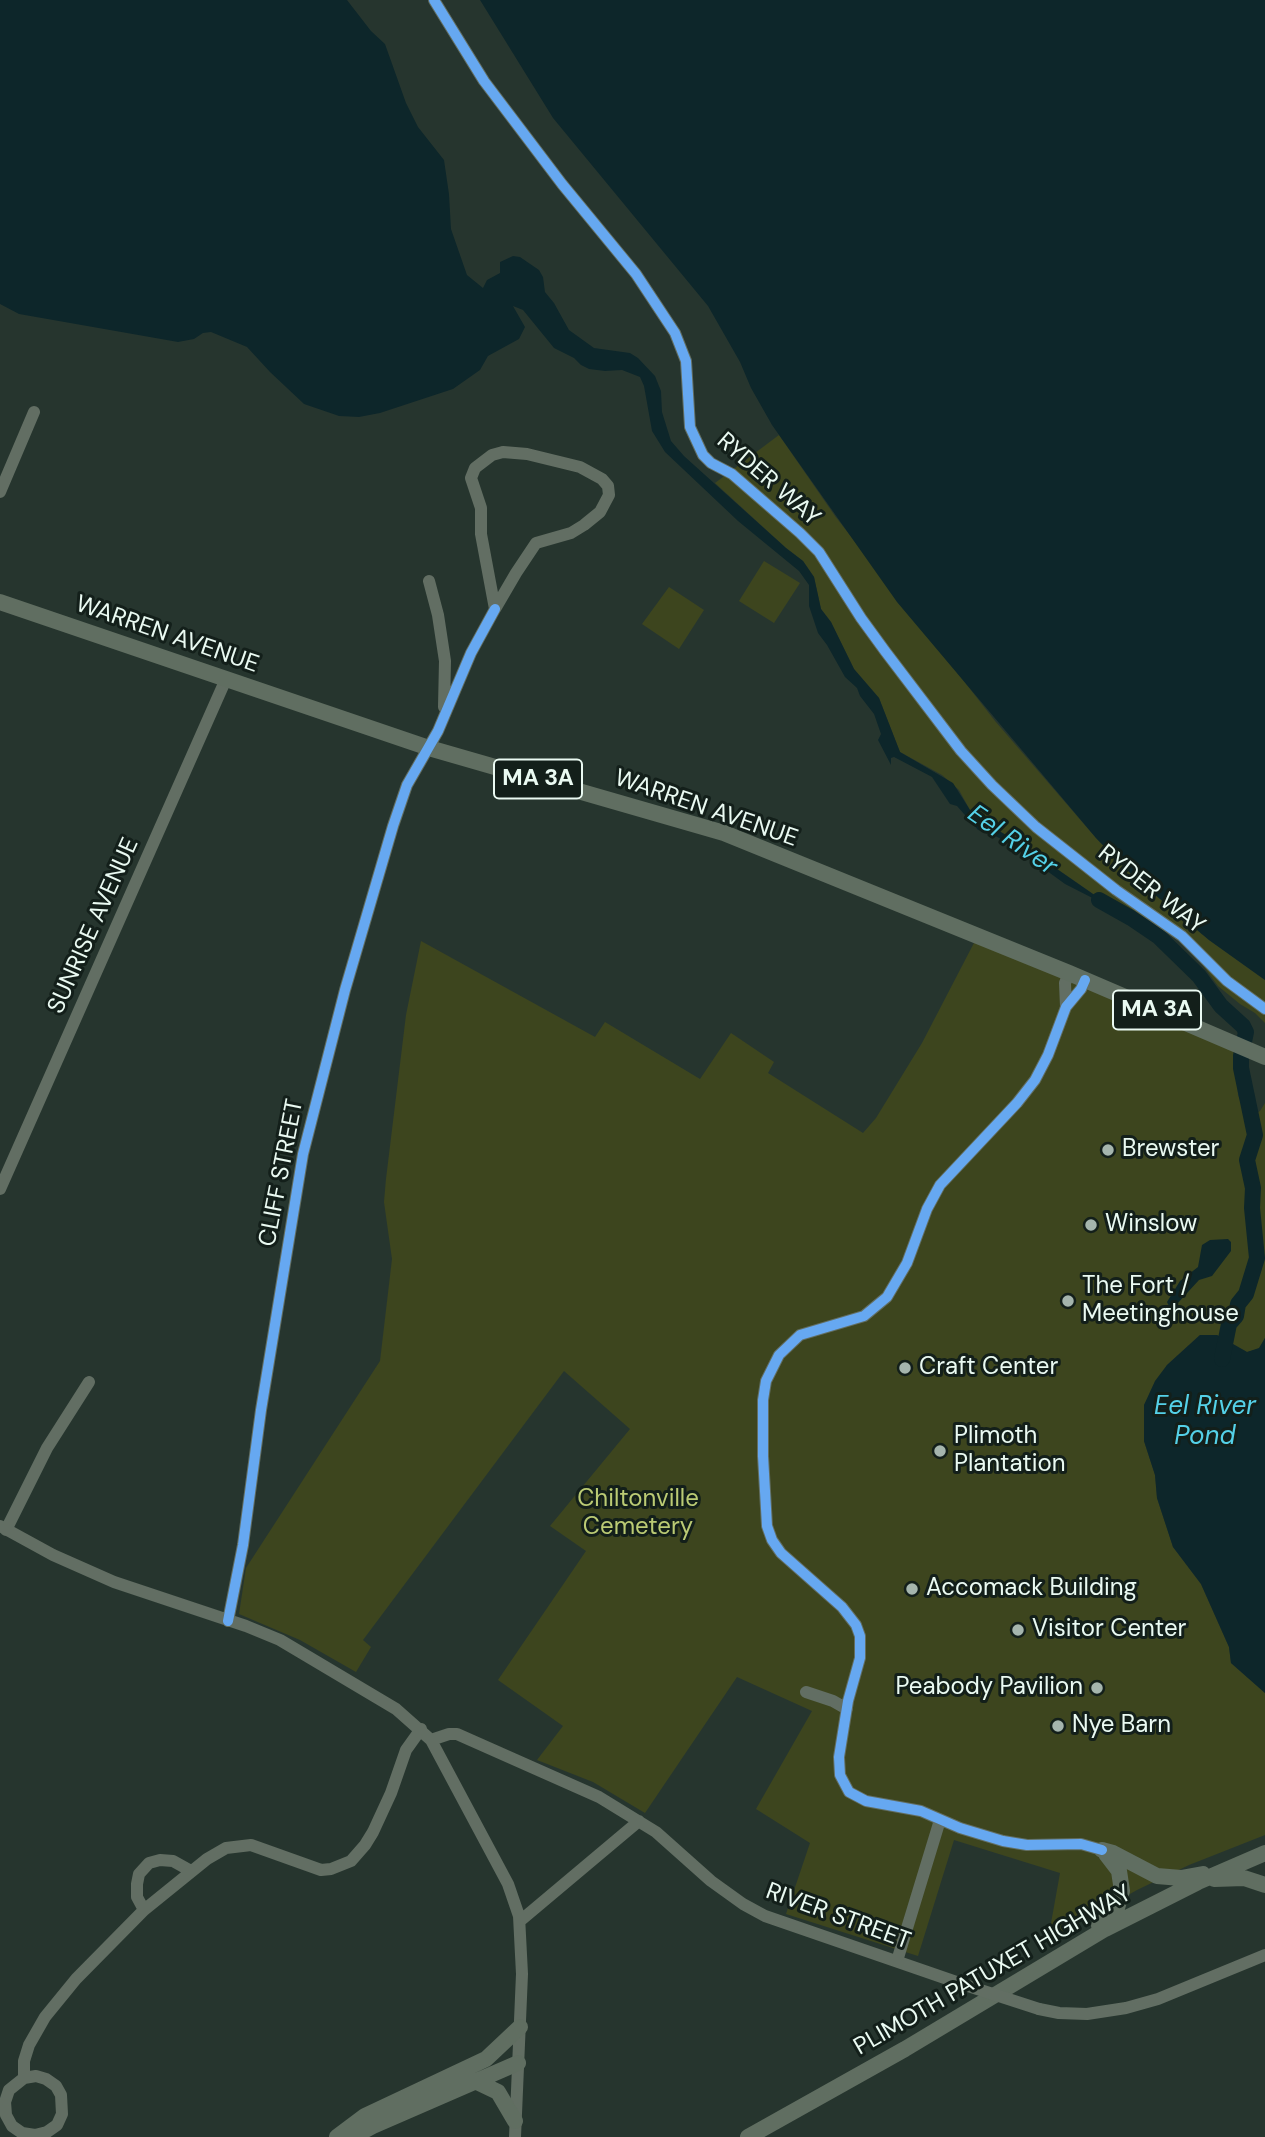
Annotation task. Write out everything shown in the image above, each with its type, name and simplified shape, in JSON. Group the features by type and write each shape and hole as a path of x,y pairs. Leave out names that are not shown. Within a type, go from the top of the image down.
{"main road":[{"name":"WARREN AVENUE","path":"0,602 429,748 724,833 1069,973 1259,1054"},
{"path":"1102,1850 1161,1876 1181,1878 1223,1871"},
{"path":"1083,1942 1113,1913 1122,1897 1119,1871 1102,1850"},
{"name":"PLIMOTH PATUXET HIGHWAY","path":"748,2137 905,2049 1083,1942 1198,1882 1265,1853"},
{"path":"1198,1882 1232,1877 1250,1879 1265,1885"},
{"path":"337,2137 365,2116 486,2059 520,2027"},
{"path":"486,2059 518,2059"},
{"path":"352,2137 518,2059"},
{"path":"475,2081 498,2092 515,2129"}],"street":[{"name":"RYDER WAY","path":"435,0 484,80 562,184 636,274 675,333 686,361 690,427 703,455 711,463 733,474 819,552 885,651 961,751 992,785 1036,827 1116,890 1182,936 1227,981 1265,1009"},
{"path":"0,492 34,412"},
{"name":"CLIFF STREET","path":"228,1621 241,1555 261,1410 307,1135 345,990 393,826 411,776 429,748 471,653 495,609 536,543 571,533 600,512 609,495 608,486 602,479 573,465 515,452 497,453 472,471 471,482 481,508 482,541 495,609"},
{"path":"429,581 444,652 444,715"},
{"name":"SUNRISE AVENUE","path":"0,1189 226,679"},
{"path":"1066,1007 1065,983 1069,973"},
{"path":"1085,980 1066,1007 1048,1055 1035,1080 940,1185 927,1209 907,1263 887,1297 874,1310 863,1316 800,1335 779,1355 766,1381 763,1400 767,1526 772,1540 781,1553 811,1577 848,1614 859,1632 861,1644 847,1709 839,1765 849,1792 866,1801 921,1811 960,1829 1010,1842 1081,1844 1102,1850"},
{"path":"89,1382 47,1448 3,1528 101,1577 272,1637 375,1695 406,1716 431,1740 508,1884 520,1921 522,1967 515,2129"},
{"path":"806,1692 834,1701 847,1709"},
{"path":"24,2078 24,2061 29,2045 61,1995 144,1910 191,1871 226,1848 239,1845 262,1848 312,1869 341,1866 351,1861 373,1832 411,1741 421,1729"},
{"name":"RIVER STREET","path":"431,1740 457,1734 599,1797 673,1845 711,1881 751,1908 790,1926 1039,2009 1087,2014 1126,2008 1157,1999 1265,1955"},
{"path":"897,1961 940,1819"},
{"path":"520,1921 639,1821"},
{"path":"144,1910 137,1897 136,1884 139,1874 149,1863 173,1861 191,1871"},
{"path":"36,2076 46,2079 56,2086 61,2095 64,2108 60,2119 47,2132 34,2135 22,2133 12,2126 6,2115 6,2095 13,2085 24,2078 36,2076"}],"green space":[{"path":"779,435 835,516 995,721 1096,838 1135,878 1209,940 1265,980 1265,1023 1218,986 1199,960 1168,930 1096,896 1021,844 979,819 970,810 959,790 942,775 900,752 879,698 854,669 831,622 821,609 814,577 803,561 715,483"},
{"path":"764,561 800,583 774,623 739,601"},
{"path":"669,587 704,610 679,649 642,624"},
{"name":"Plimoth Plantation","path":"421,941 595,1037 605,1022 700,1079 731,1033 774,1062 768,1073 863,1133 876,1118 922,1043 975,941 1235,1049 1238,1095 1247,1119 1260,1111 1265,1103 1265,1338 1259,1349 1247,1352 1217,1335 1200,1335 1167,1365 1144,1405 1144,1441 1155,1475 1157,1498 1173,1547 1201,1584 1229,1647 1231,1663 1265,1693 1265,1835 1189,1865 1137,1890 1048,1940 1060,1873 954,1840 918,1956 786,1914 810,1843 756,1809 812,1711 737,1677 645,1813 593,1782 537,1760 563,1726 498,1680 586,1551 550,1526 630,1429 564,1371 363,1640 371,1647 356,1672 300,1640 239,1614 246,1568 380,1361 392,1259 384,1202 386,1179 406,1015"}],"water":[{"path":"0,0 347,0 385,44 406,103 418,127 444,160 451,229 467,275 483,288 487,280 500,273 500,262 513,256 520,257 539,270 545,292 569,330 594,348 630,353 638,358 655,376 661,391 662,412 671,441 684,456 803,561 814,577 821,609 831,622 854,669 879,698 900,752 953,783 979,819 1021,844 1116,910 1065,884 1010,844 978,830 957,806 950,804 932,777 894,757 891,758 891,765 878,740 881,734 874,714 857,688 845,677 818,633 809,606 809,585 799,571 738,521 665,452 652,431 640,377 622,370 605,371 581,365 574,358 554,348 523,310 513,306 525,327 519,339 488,356 480,370 453,389 380,413 359,417 339,416 304,404 247,347 211,332 178,342 19,314 0,304"},
{"path":"480,0 1265,0 1265,980 1209,940 1135,878 1096,838 897,602 772,425 708,306 553,118"},
{"path":"1228,1239 1231,1242 1231,1251 1212,1276 1199,1280 1177,1304 1169,1306 1167,1302 1180,1281 1198,1267 1202,1245 1210,1240"},
{"name":"Eel River Pond","path":"1200,1335 1217,1335 1247,1352 1259,1348 1265,1338 1265,1693 1231,1663 1229,1647 1201,1584 1173,1547 1157,1498 1155,1475 1144,1441 1144,1405 1155,1381 1167,1365"}],"waterway":[{"name":"Eel River","path":"1099,900 1159,937 1199,976 1221,1006 1246,1032 1241,1068 1255,1135 1247,1160 1253,1188 1252,1208 1257,1258 1246,1294 1238,1304 1236,1316 1229,1324 1222,1359"}],"cycle path":[{"path":"434,0 484,81 562,184 636,274 675,333 686,361 690,427 703,455 711,463 732,474 819,552 885,651 961,751 992,785 1036,827 1116,890 1182,936 1227,981 1265,1009"},
{"path":"228,1621 243,1545 261,1410 303,1154 345,990 407,785 438,731 471,653 495,609"},
{"path":"1085,980 1066,1007 1048,1055 1035,1080 940,1185 927,1209 907,1263 887,1297 864,1316 800,1335 779,1355 766,1381 763,1400 763,1456 767,1526 772,1540 781,1553 842,1607 856,1625 860,1636 860,1658 848,1701 839,1757 840,1775 849,1792 866,1801 921,1811 960,1828 1003,1841 1027,1845 1081,1844 1102,1850"}],"place":[{"name":"Brewster","path":"1108,1150"},
{"name":"Winslow","path":"1091,1225"},
{"name":"The Fort / Meetinghouse","path":"1068,1301"},
{"name":"Craft Center","path":"905,1368"},
{"name":"Plimoth Plantation","path":"940,1451"},
{"name":"Accomack Building","path":"912,1589"},
{"name":"Visitor Center","path":"1018,1630"},
{"name":"Peabody Pavilion","path":"1097,1688"},
{"name":"Nye Barn","path":"1058,1726"}],"park label":[{"name":"Chiltonville Cemetery","path":"638,1514"}]}
